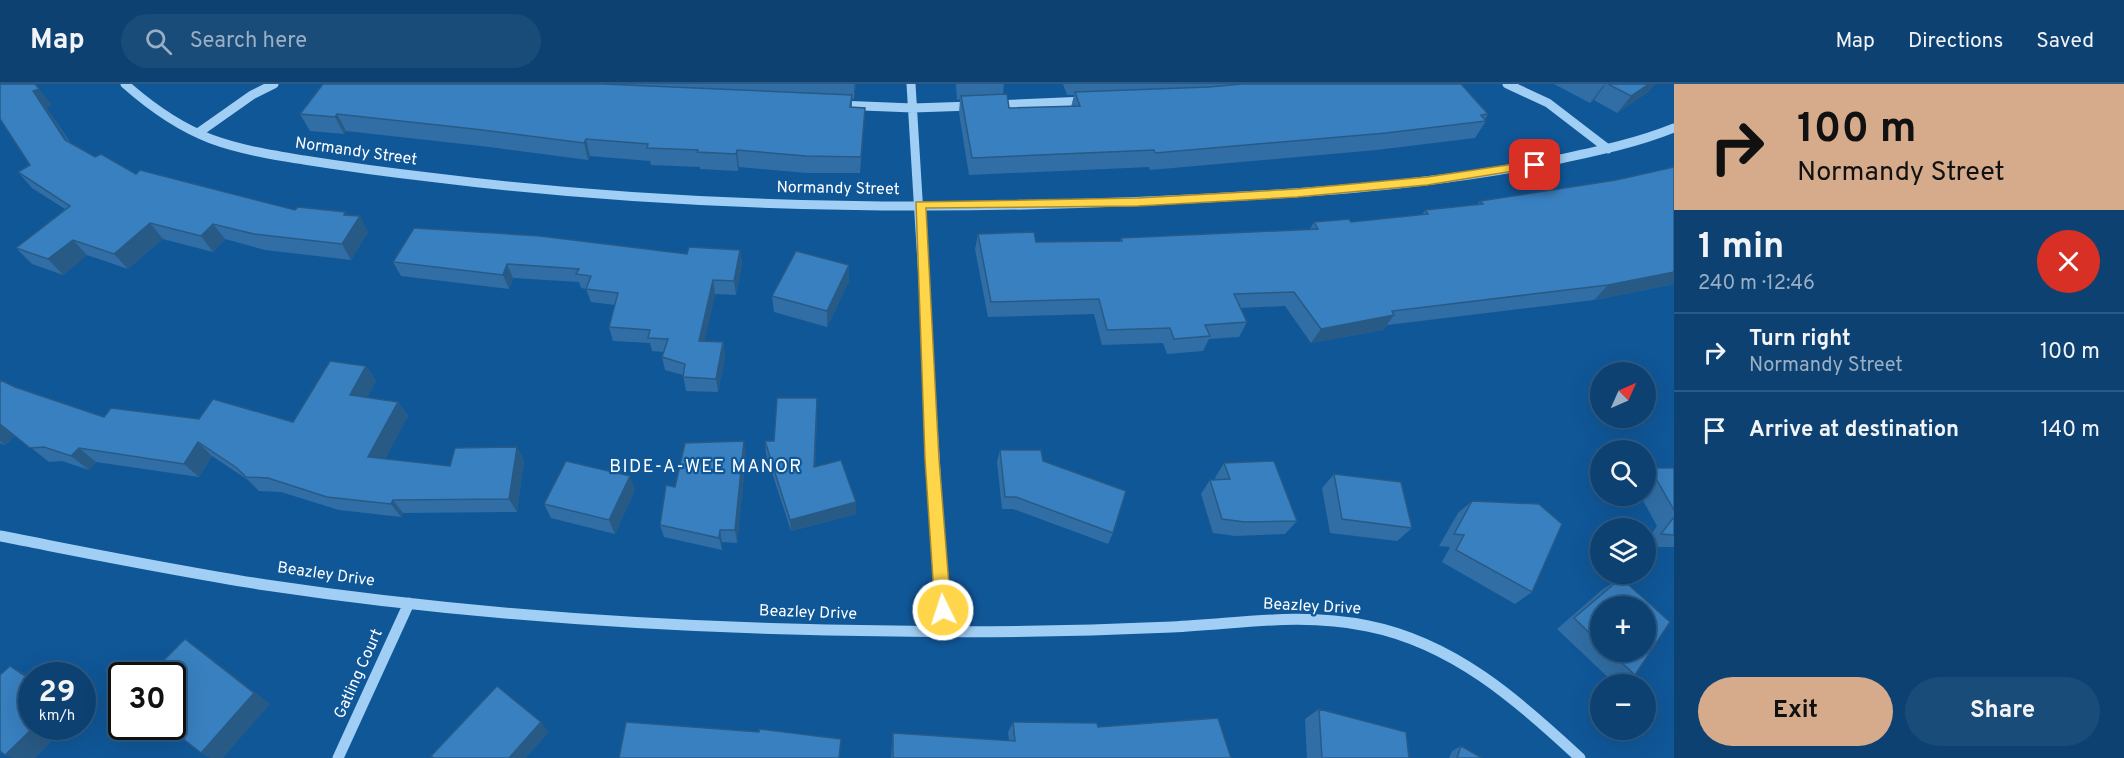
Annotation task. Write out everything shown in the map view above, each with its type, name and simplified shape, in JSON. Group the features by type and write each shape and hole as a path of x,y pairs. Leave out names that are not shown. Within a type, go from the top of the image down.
{"street":[{"name":"Normandy Street","path":"125,84 152,108 180,126 223,143 256,152 381,172 531,189 672,200 802,204 1149,201 1297,193 1427,181 1535,165 1608,149 1674,128"},
{"path":"198,133 252,96 274,84"},
{"path":"911,84 920,204 932,459 945,632"},
{"path":"1507,84 1526,90 1558,109 1608,149"},
{"path":"829,104 913,108 1098,101"},
{"name":"Beazley Drive","path":"0,536 185,572 409,603 635,622 858,631 945,632 1175,627 1279,618 1367,626 1404,635 1450,655 1486,678 1540,720 1580,758"},
{"name":"Gatling Court","path":"338,758 362,712 409,603"}],"building":[{"path":"0,84 35,84 39,89 33,91 65,140 95,157 101,154 136,174 140,170 295,210 298,207 345,212 344,215 360,216 342,244 254,234 213,224 201,236 150,223 114,254 73,240 48,259 16,248 70,206 18,172 30,165 0,119"},
{"path":"323,84 603,84 852,95 850,107 865,108 861,157 806,156 737,150 736,154 697,152 698,150 647,148 648,144 586,139 584,143 337,114 335,117 300,114"},
{"path":"1242,84 1461,84 1488,114 1481,115 1486,121 1386,133 1155,153 1154,150 972,158 961,96 1007,94 1009,108 1080,106 1075,92"},
{"path":"1608,84 1649,84 1631,96"},
{"path":"1674,167 1674,272 1608,285 1392,311 1394,315 1321,329 1294,292 1234,294 1247,322 1205,325 1210,336 1174,339 1170,328 1107,330 1099,299 991,302 978,234 1034,232 1036,242 1122,241 1121,238 1318,229 1314,222 1349,219 1351,222 1428,214 1425,210 1483,204 1480,201 1616,180"},
{"path":"414,228 540,236 687,254 689,247 740,250 734,281 713,280 699,341 723,342 716,379 683,377 685,364 662,357 668,339 648,338 650,330 609,327 618,293 586,289 591,276 576,274 579,269 507,264 503,275 393,262"},
{"path":"796,251 849,265 827,311 772,296"},
{"path":"330,361 366,366 350,395 398,402 368,457 450,466 455,448 517,447 509,499 393,500 391,504 327,497 268,478 246,477 237,468 198,442 184,464 79,448 71,456 44,447 30,448 0,424 0,380 104,417 111,408 199,419 213,399 293,422"},
{"path":"777,398 817,398 814,467 841,460 856,502 790,520 765,441 774,441"},
{"path":"744,441 735,530 720,530 719,538 660,525 666,485 675,487 685,443"},
{"path":"1000,450 1041,450 1043,461 1126,491 1113,533 1016,497 1005,497"},
{"path":"566,461 630,476 609,520 544,504"},
{"path":"1274,461 1297,521 1245,522 1222,519 1210,480 1230,479 1224,463"},
{"path":"1656,468 1674,468 1674,510 1656,478"},
{"path":"1334,474 1401,482 1412,528 1342,519"},
{"path":"1472,501 1539,504 1562,524 1532,592 1456,550 1464,535 1454,534"},
{"path":"1674,517 1674,535 1661,534"},
{"path":"1614,584 1628,584 1641,596 1600,596"},
{"path":"1590,604 1590,633 1574,618"},
{"path":"1656,609 1670,622 1656,643"},
{"path":"185,639 254,693 201,753 185,740 186,662 162,662"},
{"path":"1621,662 1644,662 1634,674"},
{"path":"10,666 18,671 18,740 21,740 5,755 0,751 0,675"},
{"path":"497,686 541,722 509,758 434,758 431,756"},
{"path":"1319,709 1406,732 1409,758 1322,758"},
{"path":"1218,718 1231,758 893,758 893,733 1015,741 1013,722 1097,723 1098,727"},
{"path":"626,722 759,732 759,729 841,739 839,758 619,758"},
{"path":"1461,746 1482,758 1457,758"}],"district":[{"name":"BIDE-A-WEE MANOR","path":"706,467"}],"route":[{"path":"943,610 932,459 920,204 1138,202 1297,193 1427,181 1535,165"}]}
